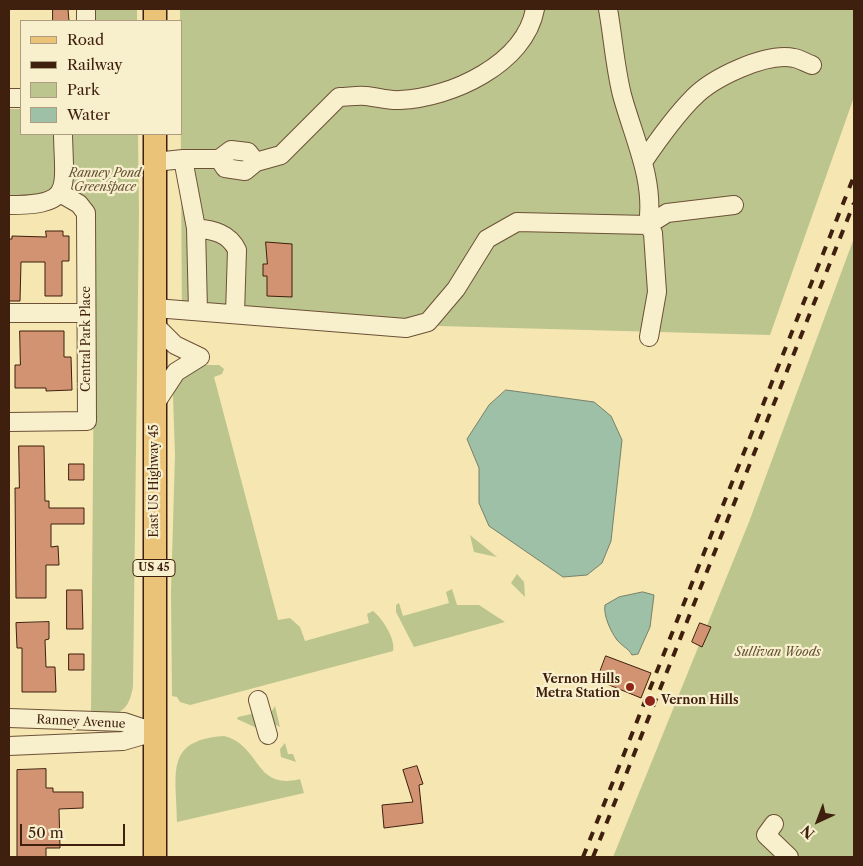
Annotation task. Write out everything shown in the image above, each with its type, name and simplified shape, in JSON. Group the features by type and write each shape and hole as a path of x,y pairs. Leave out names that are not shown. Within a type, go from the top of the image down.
{"main road":[{"name":"East US Highway 45","path":"155,135 155,857"}],"street":[{"path":"155,162 183,159 219,159 231,150 248,152 256,162 281,155 339,97 364,96 400,100 443,92 483,75 507,59 523,40 535,9"},
{"path":"608,9 622,94 643,162 651,205 648,225 653,233 657,292 648,338"},
{"path":"643,162 665,130 693,97 714,81 754,62 793,58 812,65"},
{"path":"9,205 38,205 51,201 60,193 64,182 64,135"},
{"path":"183,159 196,228 198,311"},
{"name":"Central Park Place","path":"9,422 87,421 86,213 79,204 60,193"},
{"path":"155,404 176,372 200,357 175,345 155,317 198,311 406,328 428,322 456,290 487,239 516,222 648,225 667,213 734,205"},
{"path":"196,228 215,230 234,242 237,250 235,314"},
{"path":"9,313 86,313"},
{"path":"258,700 268,735"},
{"name":"Ranney Avenue","path":"9,718 124,722 154,732"},
{"name":"Ranney Avenue","path":"9,746 123,741 154,732"},
{"path":"774,824 766,835 789,857"}],"green space":[{"path":"94,9 137,9 137,20 94,20"},
{"path":"180,9 854,9 854,97 770,335 182,319 182,20 180,20"},
{"path":"9,109 20,109 20,135 57,135 56,185 53,194 9,202"},
{"name":"Ranney Pond Greenspace","path":"70,135 138,135 139,213 133,686 125,708 108,716 91,716 95,225 93,216 70,196"},
{"name":"Sullivan Woods","path":"854,238 854,857 613,857 749,522"},
{"path":"200,365 219,365 224,369 222,374 214,377 278,620 290,618 300,627 305,641 369,623 367,614 373,611 388,629 393,651 190,705 180,702 177,697 172,696 171,593 175,455 173,395 176,383"},
{"path":"470,535 497,557 474,552"},
{"path":"517,574 524,582 525,597 511,583"},
{"path":"452,589 457,605 479,605 505,622 414,647 396,612 396,605 399,603 403,616 449,603 446,592"},
{"path":"275,706 280,727 272,723 270,714"},
{"path":"256,713 259,729 237,719 238,717"},
{"path":"224,736 236,741 245,748 265,773 274,779 285,781 300,779 304,793 177,822 176,775 182,753 191,745 204,739"},
{"path":"285,743 288,754 293,754 296,762 281,757 280,749"}],"water":[{"path":"506,390 594,402 611,416 622,440 611,541 602,563 587,575 563,577 489,526 479,503 479,468 467,439 489,405"},
{"path":"643,592 654,595 650,627 638,654 632,655 612,633 606,618 605,605 619,597"}],"building":[{"path":"53,9 68,9 69,20 53,20"},
{"path":"46,231 63,231 63,236 69,236 69,261 62,261 62,296 45,296 45,262 21,262 20,301 9,301 9,239 12,239 12,236 46,237"},
{"path":"266,242 292,244 292,297 267,296 267,276 263,276 263,264 267,264"},
{"path":"20,331 64,331 64,357 71,357 72,390 46,391 46,388 15,388 15,365 20,365"},
{"path":"19,446 44,446 45,501 49,501 49,508 84,508 84,524 51,524 51,547 58,546 59,565 46,565 46,598 16,598 15,488 19,488"},
{"path":"69,464 84,464 84,480 69,480"},
{"path":"67,590 82,590 83,629 67,629"},
{"path":"49,622 49,639 45,640 46,667 55,667 56,692 22,692 22,648 17,648 16,623"},
{"path":"700,623 711,627 702,647 692,642"},
{"path":"69,654 84,654 84,670 69,670"},
{"name":"Vernon Hills Metra Station","path":"606,656 651,673 641,698 597,680"},
{"path":"417,766 423,784 419,785 423,823 384,828 382,805 413,802 403,770"},
{"path":"46,769 46,788 53,788 53,792 83,792 83,808 59,809 60,848 46,848 46,857 17,857 17,770"}],"railway":[{"path":"583,857 854,176"},
{"path":"593,857 854,203"}],"place":[{"name":"Vernon Hills Metra Station","path":"630,687"},
{"name":"Vernon Hills","path":"650,701"}]}
